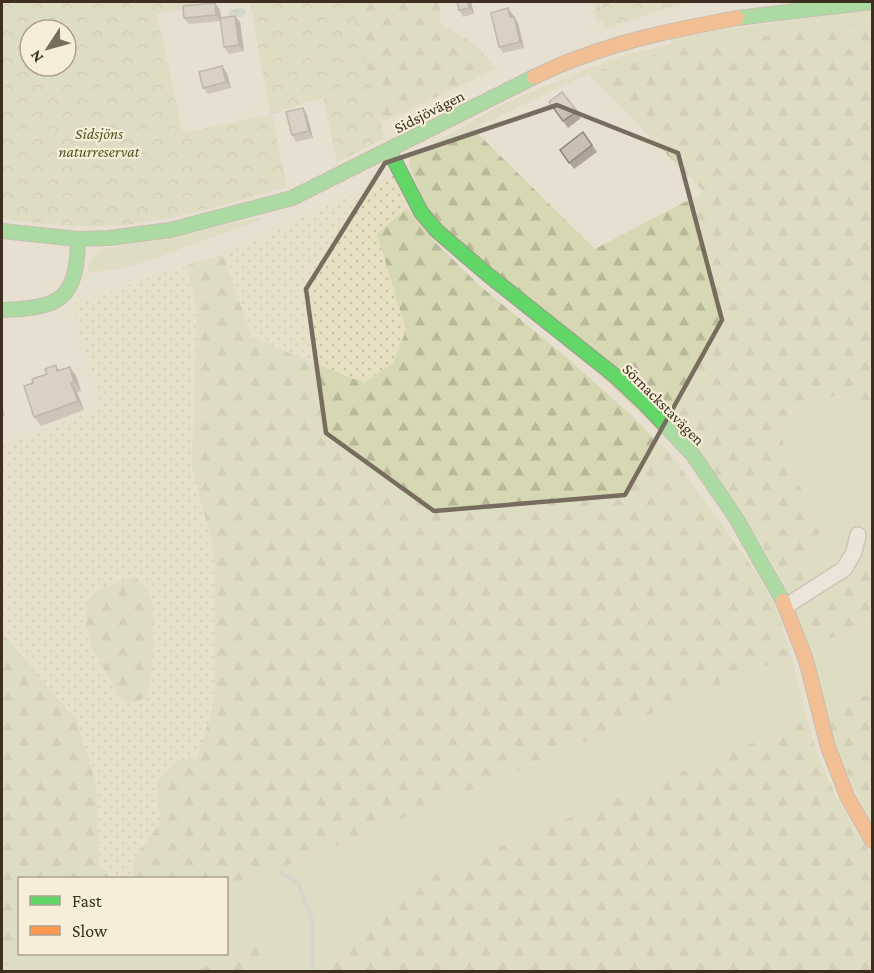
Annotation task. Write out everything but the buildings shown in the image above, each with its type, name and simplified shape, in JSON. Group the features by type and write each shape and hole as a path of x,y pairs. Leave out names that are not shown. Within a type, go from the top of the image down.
{"street":[{"name":"Sidsjövägen","path":"2,231 78,239 108,238 170,230 292,198 502,91 579,57 670,30 758,14 864,2"},
{"name":"Sörnackstavägen","path":"389,150 421,212 437,231 487,274 614,375 693,455 736,518 786,606 806,660 828,747 846,796 873,841"},
{"path":"2,310 45,306 63,297 70,290 76,277 78,239"},
{"path":"786,606 844,569 854,552 858,535"}],"highlighted area":[{"path":"557,105 678,153 722,320 625,495 434,511 326,433 306,289 385,163"}],"shaded area":[{"path":"394,175 407,208 377,234 406,330 393,363 364,383 251,338 223,255"},
{"path":"187,265 197,310 192,467 215,554 215,701 197,758 176,761 157,782 161,822 135,857 132,877 109,877 99,864 96,784 77,721 4,635 2,446 101,408 72,304"}],"green space":[{"name":"Sidsjöns naturreservat","path":"2,2 220,2 157,14 183,133 270,114 250,2 350,2 385,138 337,162 323,98 272,114 287,187 153,221 107,226 54,225 2,219"},
{"path":"333,2 439,2 441,24 475,44 496,69 386,121 357,109"},
{"path":"592,2 663,2 597,23"},
{"path":"599,2 692,2 664,9 605,30"},
{"path":"872,9 872,22 674,48 588,74 473,129 422,160 411,171 409,162 411,156 501,105 583,70 628,54 671,44 671,37"},
{"path":"872,22 872,404 859,397 814,396 790,412 778,428 798,485 810,501 820,528 808,580 793,587 785,586 739,506 448,232 427,206 411,171 422,160 473,129 595,249 704,192 588,74 674,48"},
{"path":"407,208 435,242 480,286 565,356 632,416 672,456 755,571 775,605 791,655 320,853 228,886 228,877 132,877 135,857 161,822 157,782 176,761 197,758 215,701 215,554 192,467 197,310 187,265 223,255 252,338 364,383 393,363 406,330 377,234"},
{"path":"261,217 262,219 148,261 117,270 88,272 90,262 100,250"},
{"path":"814,396 859,397 872,404 872,562 855,580 801,611 798,620 785,586 808,580 820,528 810,501 798,485 778,428 790,412"},
{"path":"872,562 872,621 809,647 798,620 801,611 855,580"},
{"path":"134,576 145,588 152,602 153,650 146,696 129,703 120,698 91,645 86,620 88,601 97,591"},
{"path":"2,603 4,635 77,721 96,784 99,864 109,877 18,877 18,955 36,955 2,967"},
{"path":"872,621 872,693 827,712 809,647"},
{"path":"791,655 807,720 402,887 326,971 252,971 277,940 195,971 2,972 2,967 36,955 228,955 228,886 320,853"},
{"path":"872,693 872,826 838,753 827,712"},
{"path":"807,720 818,756 836,796 872,856 872,971 326,972 368,922 402,887"},
{"path":"279,939 252,971 195,971"}],"water":[{"path":"242,8 246,11 243,17 229,17 229,11"}],"waterway":[{"path":"281,873 298,883 313,922 313,972"}],"traffic: fast":[{"path":"737,18 872,2"},
{"path":"2,231 78,239 109,238 170,230 292,198 534,77"},
{"path":"389,150 421,212 437,231 487,274 614,375 693,455 736,518 783,601"},
{"path":"2,310 38,307 61,297 69,288 74,276 78,239"}],"traffic: slow":[{"path":"534,77 569,61 619,44 737,18"},
{"path":"783,601 806,660 828,747 847,796 872,841"}]}
